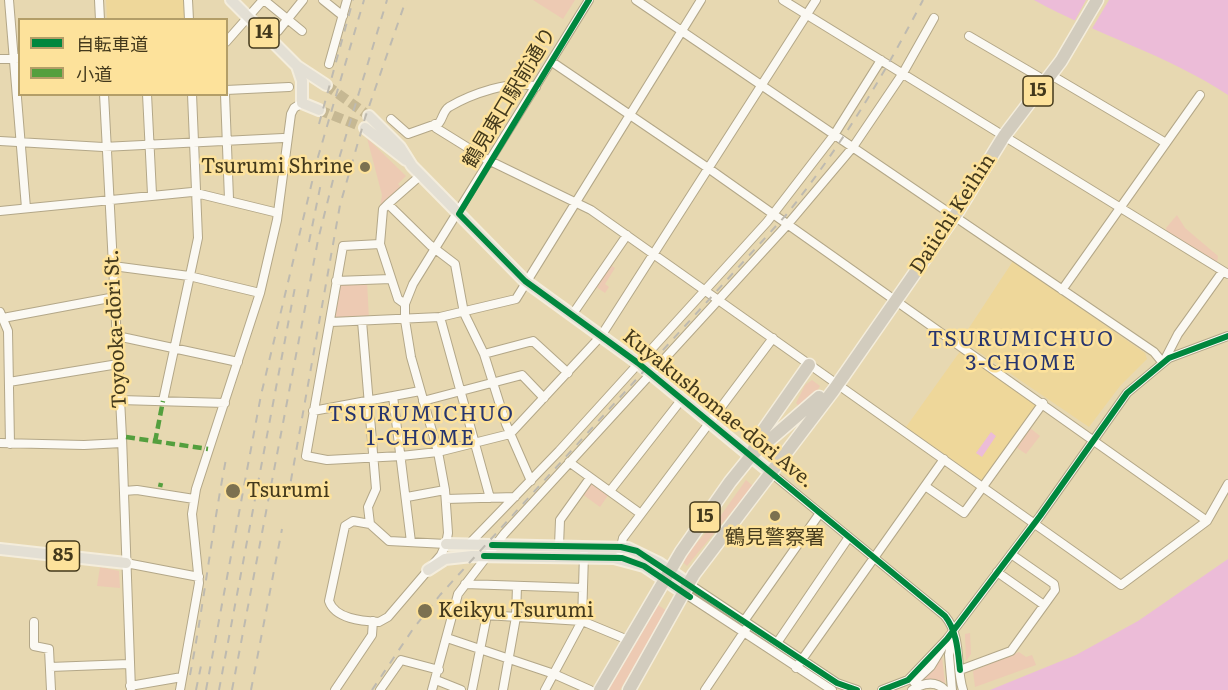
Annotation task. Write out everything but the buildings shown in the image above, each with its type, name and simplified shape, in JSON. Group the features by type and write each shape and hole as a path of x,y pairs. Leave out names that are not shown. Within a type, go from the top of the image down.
{"highway":[{"name":"Daiichi Keihin","path":"629,690 686,589 770,472 834,391 836,384 954,216 1004,136 1071,46 1097,0"},
{"name":"15","path":"751,456 760,435 809,365"},
{"name":"Daiichi Keihin","path":"600,690 667,575 751,456 813,405 828,387 836,384"}],"main road":[{"name":"14","path":"231,0 297,66 326,85"},
{"name":"14","path":"297,66 302,81 302,103"},
{"path":"302,103 320,110"},
{"name":"Kuyakushomae-dōri Ave.","path":"369,116 400,147 407,160"},
{"name":"Kuyakushomae-dōri Ave.","path":"365,128 407,160 525,281 651,373 770,472"},
{"path":"447,544 559,546 584,552"},
{"path":"447,544 454,551 472,556"},
{"name":"85","path":"0,549 126,563"},
{"path":"428,570 445,559 472,556 620,553 667,575 686,589"}],"street":[{"path":"9,0 18,79"},
{"path":"99,0 100,18"},
{"path":"188,0 189,18"},
{"path":"228,40 263,0 302,30"},
{"path":"278,32 303,0"},
{"path":"323,0 343,16"},
{"path":"329,64 347,0"},
{"name":"鶴見東口駅前通り","path":"447,544 445,490 438,452 420,391 405,320 405,304 413,284 459,214 589,0"},
{"path":"636,0 1154,352 1163,363"},
{"path":"331,322 405,320 464,313 516,298 701,0"},
{"path":"783,0 1225,272 1178,334 1163,363"},
{"path":"380,244 343,246 306,456 327,460 374,459 438,452 510,435 601,336 816,0"},
{"path":"432,690 458,594 465,584 569,461 788,224 853,147 903,73 934,18"},
{"path":"969,36 1166,143"},
{"path":"0,59 17,58"},
{"path":"469,544 559,451 773,214 834,135 880,60"},
{"path":"552,62 788,224 1207,521"},
{"path":"391,119 406,134 441,122 447,108 470,98 509,85 526,84 536,87"},
{"path":"228,92 289,87"},
{"path":"1062,290 1200,95"},
{"path":"19,96 26,208"},
{"name":"Toyooka-dōri St.","path":"104,96 122,443 130,688"},
{"path":"147,96 152,195"},
{"path":"163,402 198,238 192,96"},
{"path":"226,96 229,200"},
{"path":"180,690 199,578 192,523 194,499 200,474 260,293 278,213 291,114 294,108 302,103"},
{"path":"435,124 436,128 482,157 575,202 627,235 1121,585 1207,521 1228,484"},
{"path":"0,141 107,146 283,138"},
{"path":"405,304 398,298 380,244 383,209 421,175"},
{"path":"0,211 196,192 278,213"},
{"path":"388,204 435,250 454,264 464,313 484,354 510,435 531,481"},
{"path":"572,315 627,235"},
{"path":"113,266 189,276 260,293"},
{"path":"336,281 391,279"},
{"path":"10,444 8,331 1,315 115,297"},
{"path":"440,316 490,498"},
{"path":"362,321 376,489 368,507 370,524"},
{"path":"117,336 238,362"},
{"path":"882,690 908,680 947,639 1034,524 1127,393 1163,363 1186,350 1228,336"},
{"path":"620,553 623,538 773,338"},
{"path":"484,354 533,341 568,373"},
{"path":"9,382 118,364"},
{"path":"423,401 522,375 544,398"},
{"path":"314,411 420,391"},
{"path":"393,396 411,542"},
{"path":"610,491 682,399"},
{"path":"120,400 225,403"},
{"path":"925,486 964,513 1042,404"},
{"path":"0,443 122,443"},
{"path":"559,451 569,461 641,514"},
{"path":"796,668 944,459"},
{"name":"Kuyakushomae-dōri Ave.","path":"770,472 945,616 953,631"},
{"path":"559,546 560,520 590,477"},
{"path":"124,491 137,490 194,499"},
{"path":"407,497 445,490"},
{"path":"446,500 515,497"},
{"path":"705,690 820,513"},
{"path":"353,521 370,524 389,542 447,544 388,616 379,622 336,612 329,601 345,526 353,521"},
{"path":"777,643 849,537"},
{"path":"545,690 582,621 584,552"},
{"path":"960,670 1011,651 1055,590 1054,584 1011,554"},
{"path":"126,563 199,578"},
{"path":"998,572 1044,605"},
{"path":"465,584 583,588"},
{"path":"503,690 516,617 517,586"},
{"path":"686,589 747,623 837,683 858,690"},
{"path":"686,589 743,633 832,690"},
{"path":"453,614 582,621 628,640"},
{"path":"472,690 487,615"},
{"path":"335,690 372,635 373,621"},
{"path":"34,622 33,644 35,647 49,648 51,690"},
{"path":"953,631 963,690"},
{"path":"952,690 949,655 953,631"},
{"path":"447,638 554,674 590,690"},
{"path":"899,690 917,680 932,666 947,639"},
{"path":"380,690 401,660 439,670"},
{"path":"50,668 129,664"},
{"path":"130,688 182,677"},
{"path":"436,680 461,690"},
{"path":"912,690 929,683 938,684 945,690"}],"shaded area":[{"path":"106,0 186,0 187,18 107,18"},
{"path":"533,0 575,0 563,19"},
{"path":"1034,0 1228,0 1228,95 1181,68"},
{"path":"367,138 406,176 398,184 403,189 380,208 382,195"},
{"path":"1177,215 1185,228 1218,256 1217,263 1167,232 1166,228"},
{"path":"1013,261 1145,353 1147,359 1120,386 1089,427 961,340"},
{"path":"609,264 615,268 605,284 609,287 605,293 595,286"},
{"path":"367,281 369,319 334,321 339,283"},
{"path":"961,350 1038,405 984,482 906,427"},
{"path":"812,380 820,386 799,406 796,403 805,385"},
{"path":"1030,428 1040,436 1026,454 1016,447"},
{"path":"991,432 996,436 982,457 976,453"},
{"path":"746,480 753,486 687,566 682,561 684,557 719,518"},
{"path":"591,482 609,494 600,507 582,494"},
{"path":"1228,559 1228,690 990,690 1076,655 1138,621"},
{"path":"100,567 119,571 120,588 97,586"},
{"path":"658,605 667,611 620,690 606,690"},
{"path":"970,633 971,654 966,661 965,634"},
{"path":"1019,652 1026,657 1032,655 1036,665 975,687 973,671"},
{"path":"942,657 945,683 931,680 919,683"}],"pier":[{"path":"1086,0 1109,0 1090,32 1073,24"}],"tunnel":[{"path":"326,85 369,116"},
{"path":"319,110 365,128"}],"railway":[{"path":"319,124 353,0"},
{"path":"206,690 261,395 318,157 364,0"},
{"path":"232,690 318,240 335,172 387,0"},
{"path":"288,497 340,205 365,118 406,0"},
{"path":"372,690 413,629 440,595 786,215 806,190 860,111 923,0"},
{"path":"309,242 321,183"},
{"path":"219,690 295,287"},
{"path":"190,675 226,459"},
{"path":"251,690 282,529"},
{"path":"196,690 202,661"}],"marked path":[{"path":"155,442 163,401"},
{"path":"126,437 208,449"},
{"path":"160,487 161,483"}],"cycle path":[{"path":"589,0 459,214 525,281 638,363 945,616 958,649 960,670"},
{"path":"882,690 908,680 947,639 1040,516 1127,393 1169,358 1228,336"},
{"path":"492,545 621,547 637,551 837,683 857,690"},
{"path":"484,556 622,558 644,566 690,597"}],"place":[{"name":"Tsurumi Shrine","path":"365,167"},
{"name":"Tsurumi","path":"233,491"},
{"name":"鶴見警察署","path":"775,516"},
{"name":"Keikyu Tsurumi","path":"425,611"}],"district":[{"name":"TSURUMICHUO 3-CHOME","path":"1021,352"},
{"name":"TSURUMICHUO 1-CHOME","path":"421,427"}]}
